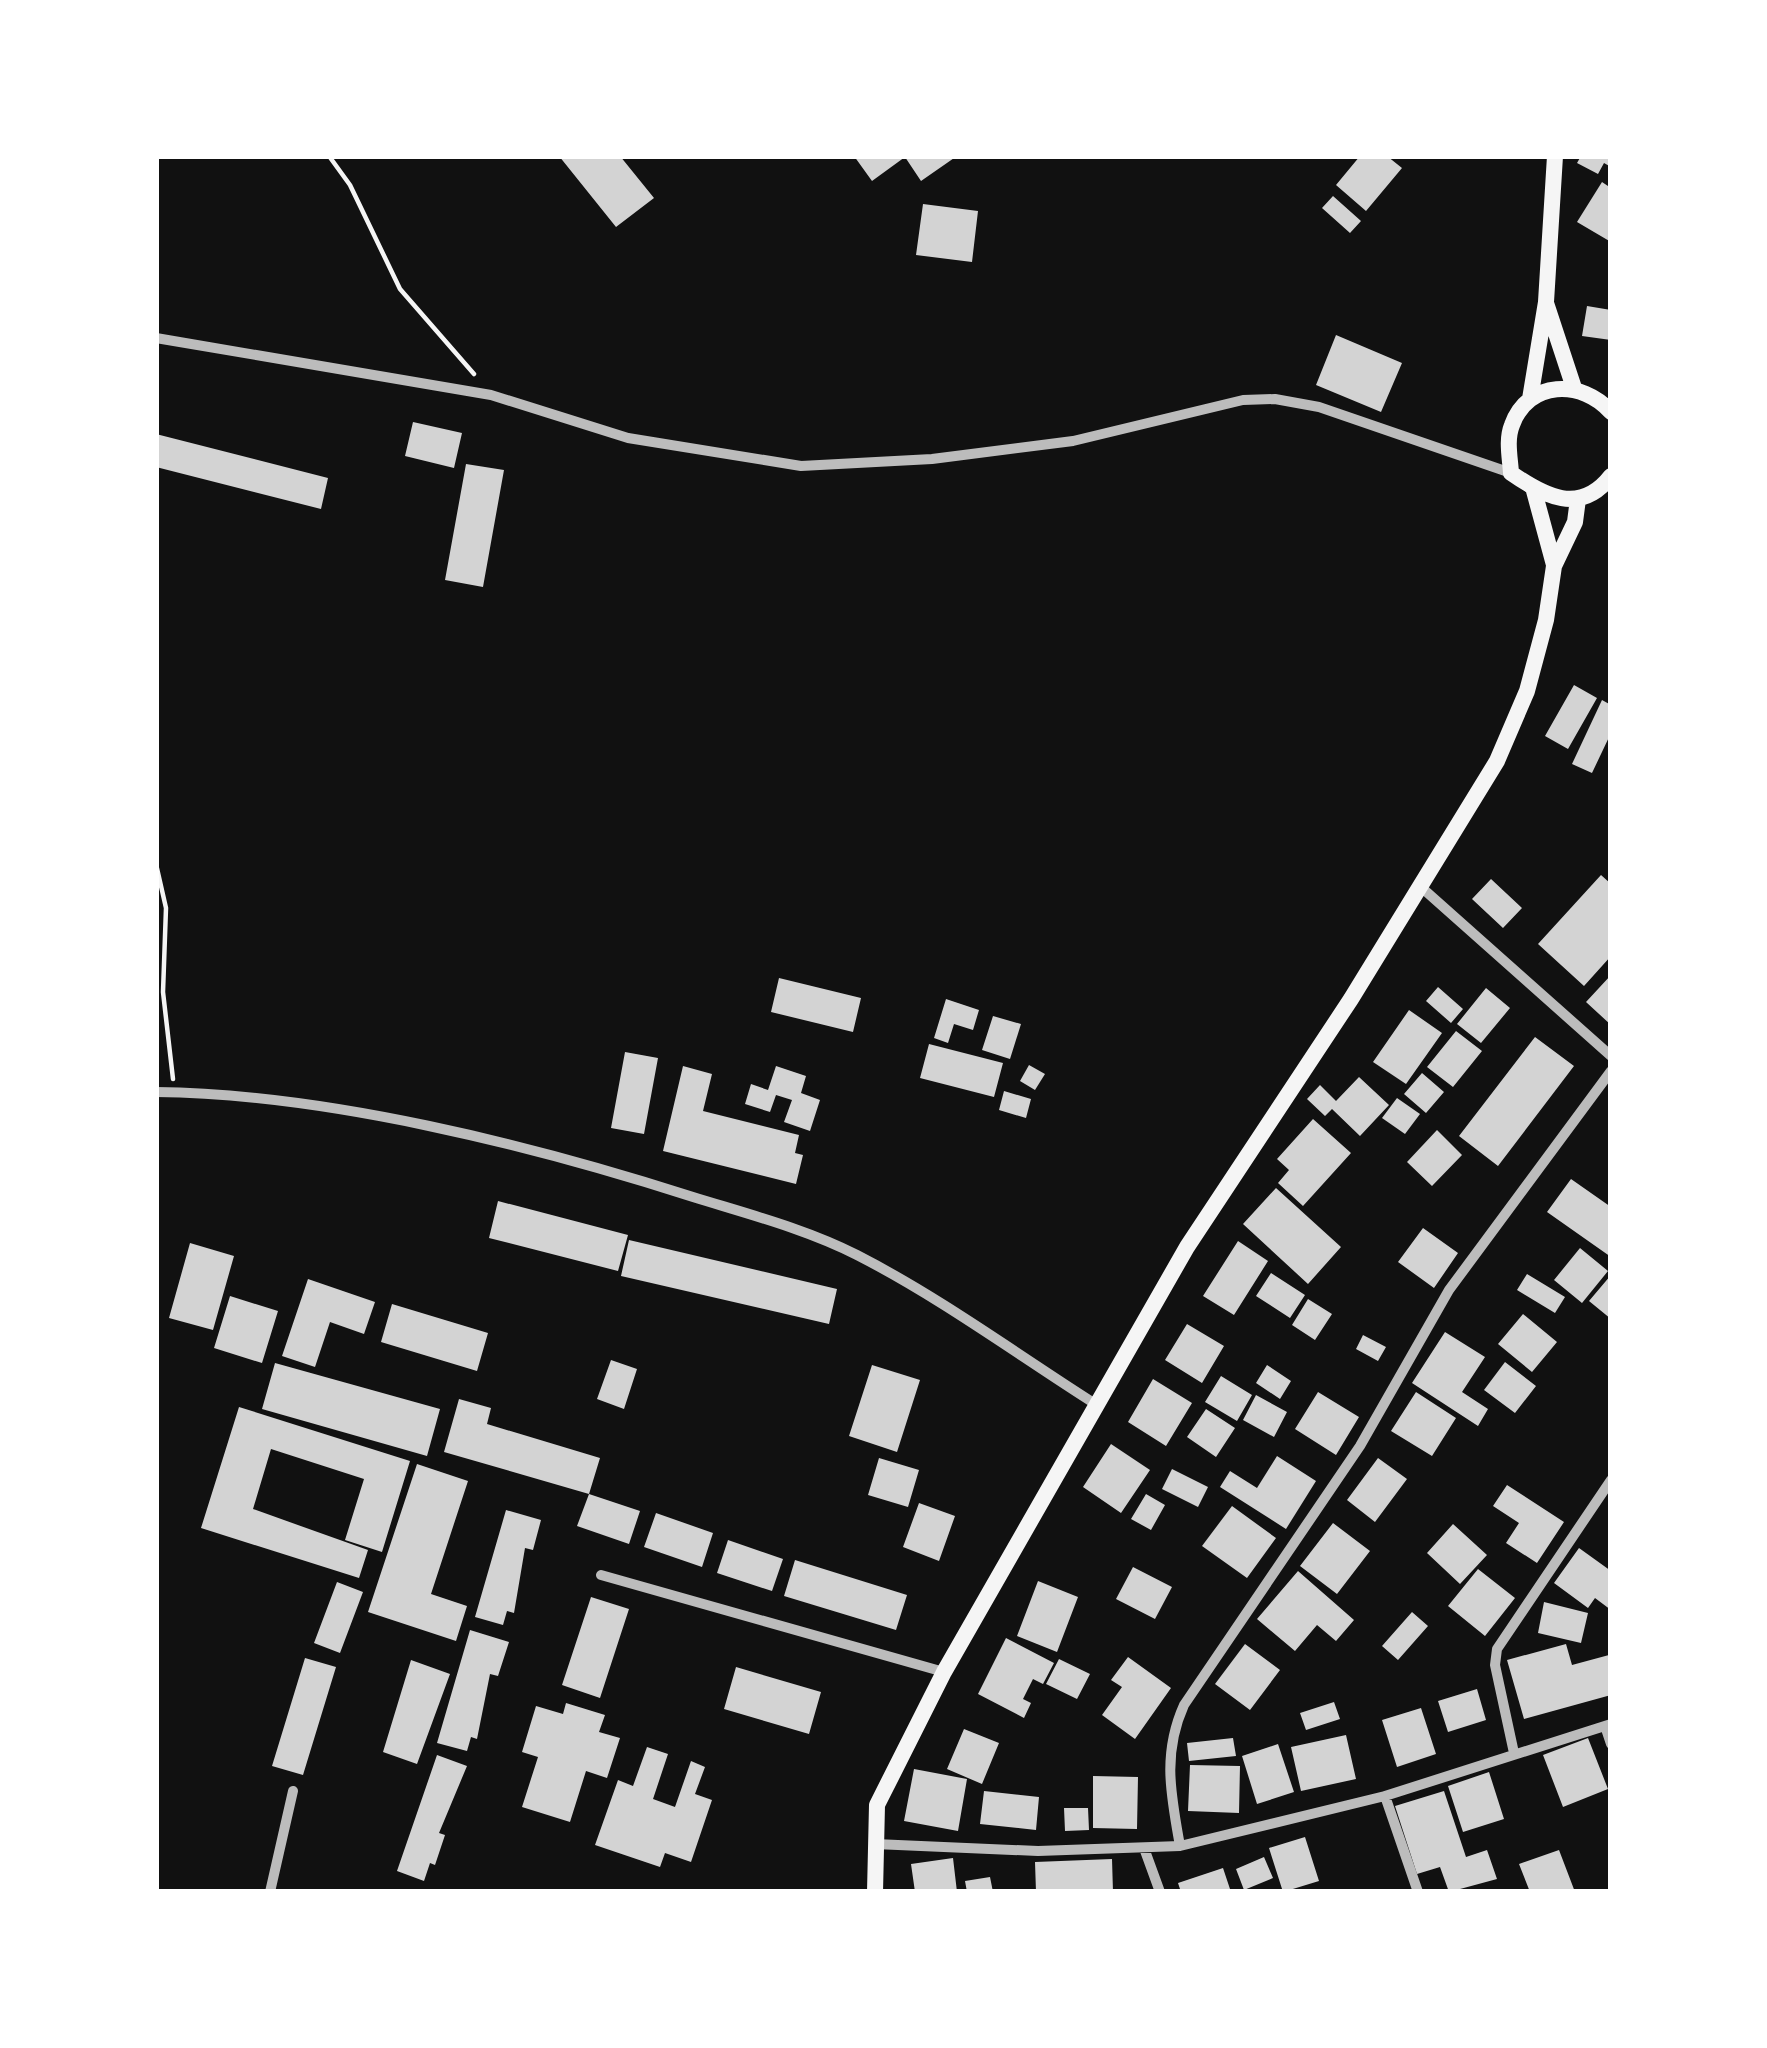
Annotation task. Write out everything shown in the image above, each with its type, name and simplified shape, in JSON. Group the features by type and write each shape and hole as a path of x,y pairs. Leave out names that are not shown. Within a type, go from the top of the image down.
{"highway":[{"path":"1531,399 1546,302 1555,156"},
{"path":"1546,302 1574,388"},
{"path":"1611,412 1574,388 1544,391 1512,423 1510,472 1534,491 1578,499 1611,476"},
{"path":"1534,491 1554,566"},
{"path":"874,1892 872,1844 877,1805 944,1672 1187,1246 1421,887 1497,761 1526,691 1546,620 1554,566 1575,523 1578,499"}],"street":[{"path":"156,338 491,395 628,438 801,466 932,459 1073,441 1243,400 1275,398 1319,407 1510,472"},
{"path":"1421,887 1611,1055"},
{"path":"1180,1846 1167,1773 1171,1735 1184,1705 1360,1446 1449,1290 1611,1071"},
{"path":"156,1092 346,1112 586,1163 779,1224 854,1254 1097,1406"},
{"path":"1514,1753 1495,1665 1497,1649 1611,1480"},
{"path":"601,1575 944,1672"},
{"path":"872,1844 978,1850 1180,1846 1385,1796 1608,1725 1611,1744"},
{"path":"270,1892 293,1791"},
{"path":"1385,1796 1418,1892"},
{"path":"1144,1848 1160,1892"}],"path":[{"path":"329,156 350,185 400,289 491,395"},
{"path":"156,864 166,908 163,992 175,1092"}],"building":[{"path":"559,156 620,156 654,198 616,227"},
{"path":"854,156 957,156 921,181 905,157 872,181"},
{"path":"1360,156 1387,156 1402,168 1366,211 1336,185"},
{"path":"1581,156 1611,156 1611,167 1604,163 1598,174 1577,163"},
{"path":"1602,182 1611,188 1611,242 1577,222"},
{"path":"1333,196 1361,221 1350,233 1322,208"},
{"path":"923,204 978,211 972,262 916,255"},
{"path":"1587,306 1611,310 1611,340 1582,336"},
{"path":"1336,335 1402,363 1381,412 1316,385"},
{"path":"413,422 462,433 454,468 405,456"},
{"path":"156,434 328,478 321,509 156,467"},
{"path":"466,464 504,470 483,587 445,580"},
{"path":"1574,685 1597,698 1568,749 1545,736"},
{"path":"1602,700 1611,705 1611,733 1592,773 1572,764"},
{"path":"1601,875 1611,884 1611,956 1584,986 1538,944"},
{"path":"1491,879 1522,908 1503,928 1472,899"},
{"path":"1611,975 1611,1025 1586,1002"},
{"path":"779,978 861,998 853,1032 771,1012"},
{"path":"1438,987 1463,1009 1451,1023 1426,1001"},
{"path":"1486,988 1510,1008 1481,1043 1457,1024"},
{"path":"946,999 979,1010 973,1030 954,1024 948,1043 934,1038"},
{"path":"1409,1010 1442,1033 1406,1084 1373,1062"},
{"path":"993,1016 1021,1024 1010,1059 982,1050"},
{"path":"1456,1031 1482,1051 1453,1087 1427,1067"},
{"path":"1535,1037 1574,1066 1498,1166 1459,1136"},
{"path":"929,1044 1003,1063 994,1097 920,1078"},
{"path":"625,1052 658,1058 644,1134 611,1128"},
{"path":"1029,1065 1045,1074 1035,1090 1020,1081"},
{"path":"683,1066 712,1074 703,1111 799,1135 795,1153 803,1155 796,1184 663,1151"},
{"path":"776,1066 806,1076 801,1093 820,1100 810,1131 784,1122 792,1100 776,1095 770,1112 745,1104 751,1084 768,1090"},
{"path":"1422,1073 1444,1092 1426,1113 1404,1094"},
{"path":"1359,1077 1389,1105 1360,1136 1332,1109 1325,1116 1307,1099 1320,1085 1336,1101"},
{"path":"1004,1091 1031,1099 1026,1118 999,1110"},
{"path":"1397,1098 1420,1114 1405,1134 1382,1118"},
{"path":"1313,1119 1351,1153 1303,1206 1278,1183 1289,1170 1277,1159"},
{"path":"1437,1130 1462,1155 1432,1186 1407,1162"},
{"path":"1571,1179 1611,1207 1611,1257 1547,1212"},
{"path":"1276,1188 1341,1247 1308,1284 1243,1224"},
{"path":"498,1201 628,1235 618,1271 489,1238"},
{"path":"1423,1228 1458,1253 1434,1288 1398,1262"},
{"path":"629,1240 837,1289 829,1324 621,1276"},
{"path":"1238,1241 1268,1261 1234,1315 1203,1296"},
{"path":"190,1243 234,1256 213,1330 169,1318"},
{"path":"1580,1248 1608,1271 1582,1303 1554,1280"},
{"path":"1271,1273 1305,1295 1290,1318 1256,1296"},
{"path":"1527,1274 1565,1297 1555,1313 1517,1290"},
{"path":"1611,1275 1611,1319 1589,1301"},
{"path":"308,1279 375,1302 364,1334 330,1322 315,1367 282,1356"},
{"path":"230,1296 278,1311 262,1363 214,1348"},
{"path":"1308,1299 1332,1314 1315,1340 1292,1325"},
{"path":"392,1304 488,1333 477,1371 381,1342"},
{"path":"1523,1314 1557,1342 1532,1372 1498,1344"},
{"path":"1187,1324 1224,1346 1202,1383 1165,1360"},
{"path":"1445,1332 1485,1357 1462,1392 1488,1409 1478,1426 1412,1383"},
{"path":"1363,1335 1386,1347 1378,1361 1356,1349"},
{"path":"611,1360 637,1369 624,1409 597,1399"},
{"path":"1505,1362 1536,1386 1515,1413 1484,1390"},
{"path":"275,1363 440,1409 427,1456 262,1409"},
{"path":"872,1365 920,1380 897,1452 849,1436"},
{"path":"1267,1365 1291,1381 1280,1399 1256,1383"},
{"path":"1221,1376 1252,1395 1237,1421 1205,1402"},
{"path":"1153,1379 1192,1403 1166,1446 1128,1422"},
{"path":"1318,1392 1359,1417 1336,1455 1295,1429"},
{"path":"1416,1392 1456,1418 1432,1456 1391,1431"},
{"path":"1256,1395 1287,1412 1274,1437 1243,1420"},
{"path":"459,1399 491,1408 487,1424 600,1458 589,1494 444,1452"},
{"path":"239,1407 410,1461 382,1552 345,1540 364,1479 271,1449 253,1509 368,1550 359,1578 201,1528"},
{"path":"1206,1409 1235,1428 1216,1457 1187,1437"},
{"path":"1111,1444 1150,1470 1121,1513 1083,1487"},
{"path":"1277,1456 1316,1481 1286,1529 1220,1487 1230,1471 1257,1488"},
{"path":"879,1458 919,1470 908,1507 868,1495"},
{"path":"1378,1458 1407,1479 1375,1522 1347,1500"},
{"path":"417,1464 468,1481 431,1594 467,1606 456,1641 368,1612"},
{"path":"1172,1469 1208,1487 1198,1507 1162,1489"},
{"path":"1507,1485 1564,1522 1537,1563 1506,1543 1519,1523 1493,1506"},
{"path":"589,1494 640,1511 629,1544 577,1526"},
{"path":"1146,1494 1165,1505 1151,1530 1131,1519"},
{"path":"919,1503 955,1516 939,1561 903,1547"},
{"path":"1232,1506 1276,1538 1247,1578 1202,1546"},
{"path":"506,1510 541,1520 533,1550 525,1548 514,1613 507,1611 503,1625 475,1617"},
{"path":"656,1513 713,1533 702,1567 644,1547"},
{"path":"1333,1523 1370,1551 1337,1594 1300,1566"},
{"path":"1453,1524 1487,1555 1460,1584 1427,1553"},
{"path":"728,1540 783,1559 772,1591 717,1573"},
{"path":"1579,1548 1611,1571 1611,1610 1595,1598 1588,1608 1554,1583"},
{"path":"795,1560 907,1595 896,1630 784,1596"},
{"path":"1133,1567 1172,1587 1155,1619 1116,1599"},
{"path":"1478,1569 1515,1598 1485,1636 1448,1606"},
{"path":"1298,1571 1354,1620 1336,1641 1317,1625 1295,1651 1257,1619"},
{"path":"1038,1581 1078,1597 1057,1652 1017,1636"},
{"path":"337,1582 363,1592 340,1653 314,1643"},
{"path":"591,1597 629,1609 600,1698 562,1685"},
{"path":"1544,1602 1588,1613 1581,1643 1538,1633"},
{"path":"1412,1612 1428,1626 1398,1660 1382,1646"},
{"path":"470,1630 509,1642 498,1676 490,1674 477,1739 471,1737 467,1751 437,1743"},
{"path":"1006,1638 1054,1663 1043,1684 1033,1679 1023,1699 1031,1703 1024,1718 978,1694"},
{"path":"1245,1644 1280,1670 1250,1710 1215,1684"},
{"path":"1566,1644 1572,1665 1609,1655 1611,1695 1524,1719 1507,1660"},
{"path":"1128,1657 1171,1688 1135,1739 1102,1715 1122,1687 1111,1680"},
{"path":"305,1658 336,1667 303,1775 272,1766"},
{"path":"1059,1659 1090,1674 1077,1699 1046,1684"},
{"path":"411,1660 450,1674 417,1764 383,1752"},
{"path":"736,1667 821,1692 809,1734 724,1709"},
{"path":"1477,1689 1486,1720 1448,1732 1438,1701"},
{"path":"1334,1702 1340,1719 1306,1730 1300,1713"},
{"path":"566,1703 605,1715 599,1732 620,1738 607,1778 586,1771 570,1822 522,1807 538,1757 522,1752 536,1706 563,1714"},
{"path":"1421,1708 1436,1754 1397,1767 1382,1720"},
{"path":"964,1729 999,1743 982,1784 947,1769"},
{"path":"1346,1735 1356,1779 1301,1791 1291,1747"},
{"path":"1233,1738 1236,1756 1189,1761 1187,1743"},
{"path":"1588,1738 1608,1789 1563,1807 1543,1755"},
{"path":"1278,1744 1294,1792 1257,1804 1242,1756"},
{"path":"647,1747 668,1754 653,1799 675,1807 691,1761 705,1767 695,1794 712,1800 691,1862 665,1853 660,1867 595,1845 618,1780 633,1786"},
{"path":"437,1755 467,1766 439,1833 445,1835 435,1865 430,1863 424,1881 397,1871"},
{"path":"1190,1765 1240,1766 1239,1813 1188,1811"},
{"path":"914,1769 967,1779 958,1831 904,1821"},
{"path":"1489,1772 1504,1819 1463,1832 1448,1786"},
{"path":"1093,1776 1138,1777 1137,1829 1093,1828"},
{"path":"984,1791 1039,1797 1036,1830 980,1824"},
{"path":"1444,1791 1466,1857 1487,1850 1497,1879 1449,1892 1440,1867 1417,1874 1395,1806"},
{"path":"1064,1808 1088,1808 1089,1830 1065,1831"},
{"path":"1305,1837 1319,1881 1283,1892 1269,1848"},
{"path":"1559,1850 1575,1892 1530,1892 1519,1864"},
{"path":"1264,1857 1273,1878 1244,1890 1236,1869"},
{"path":"953,1858 957,1892 915,1892 911,1864"},
{"path":"1112,1859 1113,1892 1036,1892 1035,1862"},
{"path":"1223,1868 1231,1892 1181,1892 1178,1883"},
{"path":"990,1877 993,1892 967,1892 965,1881"}]}
